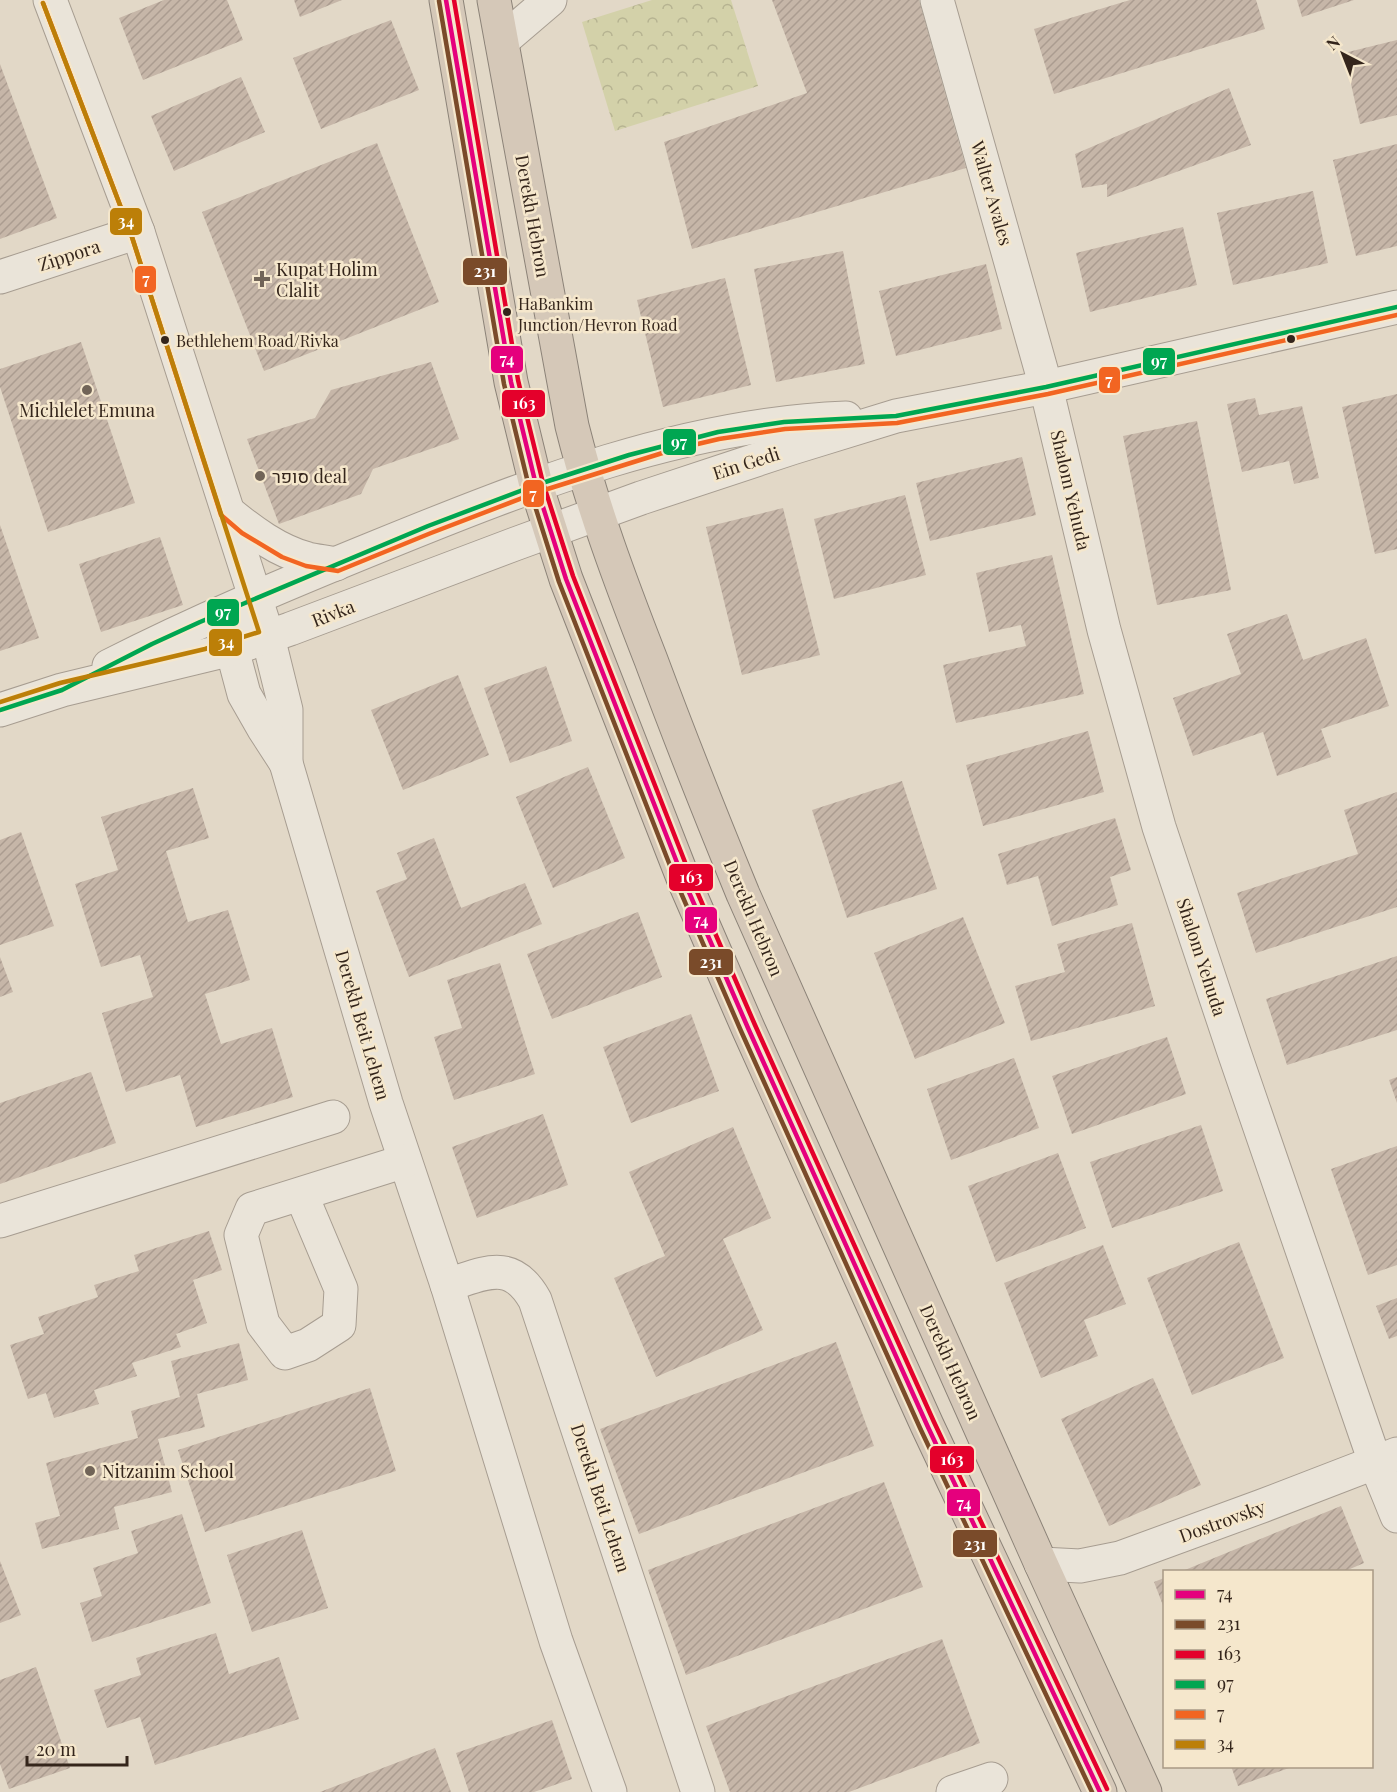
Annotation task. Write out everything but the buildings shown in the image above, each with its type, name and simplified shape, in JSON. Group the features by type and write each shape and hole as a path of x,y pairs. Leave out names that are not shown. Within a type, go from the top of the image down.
{"highway":[{"path":"446,0 511,382 549,531 676,861 748,1028 927,1425 1100,1792"},
{"name":"Derekh Hebron","path":"494,0 562,382 583,469 597,514 696,779 743,894 1145,1792"}],"street":[{"name":"Derekh Beit Lehem","path":"50,0 138,232 256,598 280,680 285,710 286,763 386,1103 447,1285 556,1641 610,1792"},
{"path":"502,41 550,0"},
{"name":"Walter Avales","path":"937,0 1046,387"},
{"name":"Zippora","path":"0,277 138,232"},
{"name":"Ein Gedi","path":"597,514 722,470 896,416 1046,387 1397,307"},
{"name":"Shalom Yehuda","path":"1046,387 1104,630 1159,827 1234,1052 1386,1458 1397,1516"},
{"name":"Ein Gedi","path":"583,469 670,443 718,432 784,422 896,416"},
{"name":"Rivka","path":"62,690 152,644 336,564 536,485 583,469"},
{"path":"228,512 246,527 285,550 308,559 336,564"},
{"name":"Rivka","path":"0,710 62,690 232,649 597,514"},
{"path":"232,649 241,622 256,598"},
{"name":"Derekh Beit Lehem","path":"232,649 244,694 286,763"},
{"path":"0,1221 333,1117"},
{"path":"301,1194 405,1161"},
{"name":"Derekh Beit Lehem","path":"447,1285 485,1273 503,1272 521,1281 535,1300 698,1792"},
{"name":"Dostrovsky","path":"1041,1564 1080,1566 1120,1558 1386,1458"},
{"path":"954,1792 991,1779"}],"green space":[{"path":"652,0 731,0 758,86 615,131 582,22"}],"transit line":[{"name":"74","path":"446,0 511,382 536,485 566,579 685,883 748,1028 927,1425 1100,1792"},
{"name":"163","path":"454,0 518,380 543,483 573,576 692,880 755,1025 934,1422 1107,1789"},
{"name":"231","path":"439,1 504,384 529,487 559,582 678,886 741,1031 920,1428 1092,1792"},
{"name":"7","path":"43,3 131,234 221,515 242,533 282,557 306,566 338,571 538,492 672,450 719,439 785,429 897,423 1048,394 1397,315"},
{"name":"34","path":"0,702 60,683 205,649 259,632 131,234 43,3"},
{"name":"97","path":"0,710 62,690 200,622 428,526 536,485 629,455 718,432 784,422 896,416 1046,387 1397,307"}],"place":[{"name":"Kupat Holim Clalit","path":"262,279"},
{"name":"HaBankim Junction/Hevron Road","path":"507,312"},
{"name":"Bethlehem Road/Rivka","path":"165,340"},
{"name":"Michlelet Emuna","path":"87,390"},
{"name":"סופר deal","path":"260,476"},
{"name":"Nitzanim School","path":"90,1471"}]}
